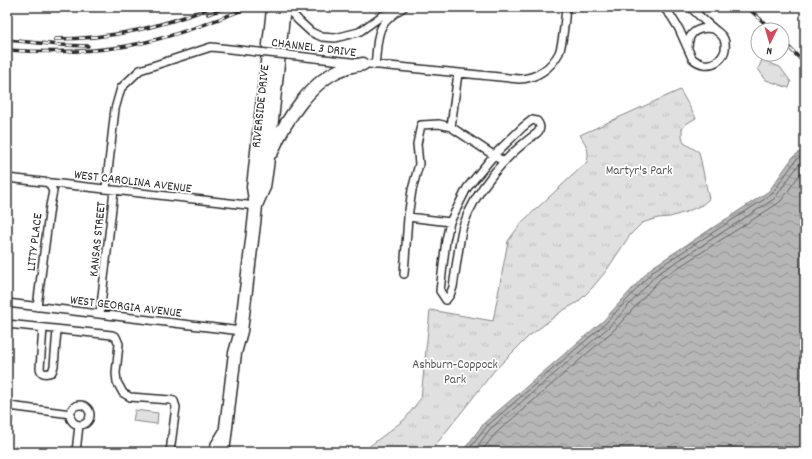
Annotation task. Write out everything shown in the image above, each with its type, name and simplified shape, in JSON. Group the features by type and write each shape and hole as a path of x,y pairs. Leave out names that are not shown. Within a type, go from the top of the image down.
{"main road":[{"name":"RIVERSIDE DRIVE","path":"256,206 264,187 267,167 281,8"},
{"name":"RIVERSIDE DRIVE","path":"223,452 235,353 241,331 256,206 253,187 281,8"},
{"path":"267,167 277,140 290,117 304,98 332,74 345,68 363,64"},
{"name":"RIVERSIDE DRIVE","path":"232,452 242,351 241,331"}],"street":[{"path":"375,65 379,35 382,26 404,7"},
{"name":"CHANNEL 3 DRIVE","path":"106,189 115,109 121,88 140,70 212,47 363,64 526,79 544,71 558,54 561,48 566,7"},
{"path":"663,7 679,29 692,58 703,64 711,64 718,61 723,54 725,45 722,35 713,29 690,7"},
{"path":"281,8 311,32 322,36 335,38 359,32 383,14 397,12"},
{"path":"688,47 690,36 695,31 706,28 713,29"},
{"path":"451,127 458,73"},
{"path":"532,120 537,121 540,125 540,130 498,168 482,189 469,212 463,228 453,287 446,300 440,291 446,240 450,222 467,188 494,155 532,120"},
{"path":"404,274 408,217 412,190 419,164 417,144 421,124 439,124 451,127 504,162"},
{"name":"WEST CAROLINA AVENUE","path":"7,178 256,206"},
{"name":"LITTY PLACE","path":"37,307 53,191 48,182"},
{"name":"KANSAS STREET","path":"100,314 114,190"},
{"path":"408,217 450,222"},
{"name":"WEST GEORGIA AVENUE","path":"7,303 241,331"},
{"path":"7,324 112,335 116,337 119,344 116,372 117,382 123,393 130,397 174,401 176,407 170,452"},
{"path":"43,328 40,368 40,371 43,374 52,372 54,366 57,330"},
{"path":"7,398 9,406 7,425"},
{"path":"9,406 71,414"},
{"path":"76,406 83,406 90,412 89,419 85,423 79,425 72,421 71,414 76,406"},
{"path":"76,452 79,425"},
{"path":"213,452 226,426"}],"green space":[{"path":"761,62 767,62 780,67 791,82 789,88 766,80 758,69"},
{"name":"Martyr's Park","path":"680,90 696,118 686,124 682,129 682,136 684,143 699,152 709,199 702,205 686,212 642,223 630,235 606,271 578,302 562,311 528,337 494,371 430,452 362,452 405,419 421,398 430,310 493,321 508,241 522,222 587,162 588,151 580,135"},
{"path":"135,410 158,413 157,424 133,421"}],"water":[{"path":"805,148 805,452 462,452 484,423 604,320 651,268 769,191 793,157"}],"railway":[{"path":"55,39 97,37 136,30 155,26 213,7"},
{"path":"208,14 226,7"},
{"path":"7,50 42,52 77,51 129,46 186,31 250,7"},
{"path":"747,7 763,22"},
{"path":"7,40 88,46"},
{"path":"790,48 805,64"}],"park label":[{"name":"Ashburn-Coppock Park","path":"455,370"}]}
